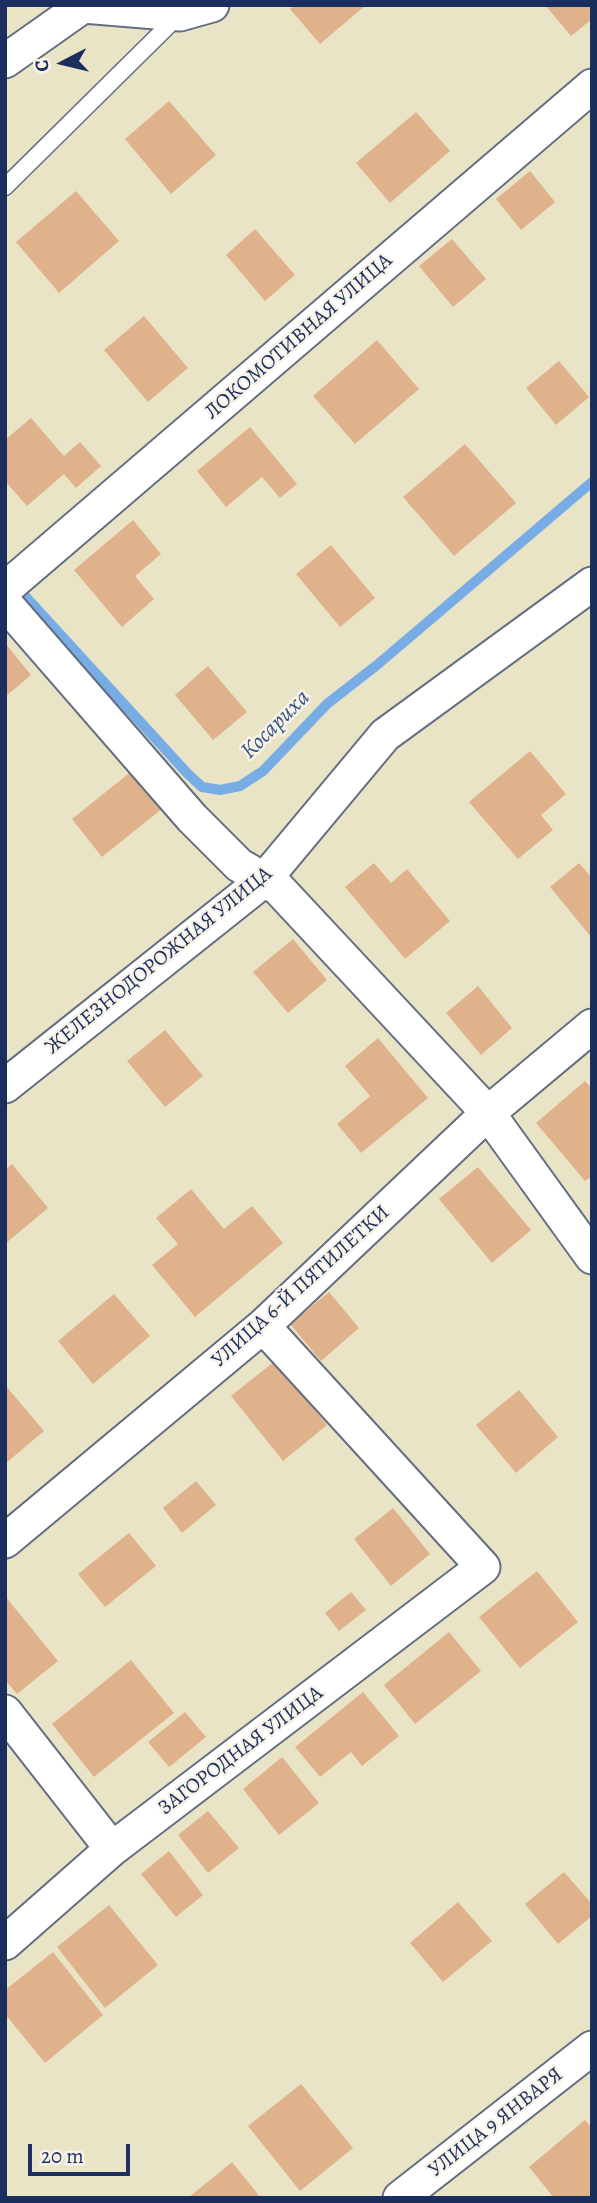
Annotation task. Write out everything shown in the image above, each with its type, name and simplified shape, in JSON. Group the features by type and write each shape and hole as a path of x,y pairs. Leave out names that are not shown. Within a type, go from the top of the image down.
{"street":[{"path":"5,61 83,6 180,15 212,5"},
{"name":"ЛОКОМОТИВНАЯ УЛИЦА","path":"5,589 592,86"},
{"name":"ЖЕЛЕЗНОДОРОЖНАЯ УЛИЦА","path":"5,1086 264,880 385,735 592,584"},
{"path":"5,603 192,818 239,865 278,888 488,1113 592,1257"},
{"name":"УЛИЦА 6-Й ПЯТИЛЕТКИ","path":"5,1541 262,1326 488,1113 592,1026"},
{"name":"ЗАГОРОДНАЯ УЛИЦА","path":"5,1942 112,1849 484,1567 262,1326"},
{"path":"5,1712 112,1849"},
{"name":"УЛИЦА 9 ЯНВАРЯ","path":"400,2198 592,2048"}],"lane":[{"path":"5,187 180,15"}],"building":[{"path":"294,5 366,5 320,44 290,9"},
{"path":"545,5 592,5 592,19 571,36"},
{"path":"169,101 216,155 171,194 125,139"},
{"path":"416,112 450,151 390,203 356,163"},
{"path":"530,171 555,202 521,230 496,199"},
{"path":"76,191 119,241 59,293 16,242"},
{"path":"255,229 295,275 265,301 226,255"},
{"path":"452,239 486,279 453,307 419,266"},
{"path":"144,316 188,368 148,402 104,350"},
{"path":"377,340 419,389 355,444 313,396"},
{"path":"559,361 589,397 556,425 526,388"},
{"path":"31,418 64,456 80,442 101,466 76,488 64,474 27,506 5,481 5,440"},
{"path":"250,427 297,484 280,498 262,477 226,507 197,471"},
{"path":"465,444 516,503 454,556 403,497"},
{"path":"133,520 161,554 135,576 154,599 122,627 74,570"},
{"path":"331,545 375,598 340,627 296,574"},
{"path":"5,643 31,675 5,697"},
{"path":"208,666 247,712 213,740 175,695"},
{"path":"530,751 566,794 541,815 553,830 518,859 469,802"},
{"path":"133,770 163,808 102,857 72,819"},
{"path":"374,863 391,883 407,869 450,921 405,959 345,887"},
{"path":"579,863 592,878 592,938 550,887"},
{"path":"293,939 327,980 288,1013 253,972"},
{"path":"478,986 512,1028 481,1055 446,1013"},
{"path":"165,1030 203,1076 165,1107 127,1061"},
{"path":"378,1038 428,1098 361,1153 337,1124 370,1096 345,1066"},
{"path":"585,1081 592,1089 592,1176 585,1181 536,1123"},
{"path":"12,1164 48,1208 5,1244 5,1170"},
{"path":"478,1167 531,1230 492,1263 439,1199"},
{"path":"191,1189 224,1229 252,1206 283,1243 195,1317 152,1265 178,1244 156,1218"},
{"path":"329,1292 359,1328 321,1361 290,1324"},
{"path":"114,1294 150,1336 93,1384 58,1341"},
{"path":"275,1361 327,1425 283,1461 231,1396"},
{"path":"5,1385 44,1431 5,1464"},
{"path":"519,1390 558,1437 516,1473 476,1425"},
{"path":"196,1481 216,1505 182,1533 163,1508"},
{"path":"393,1508 430,1554 391,1586 354,1539"},
{"path":"129,1533 156,1566 105,1607 78,1574"},
{"path":"537,1571 578,1622 520,1668 479,1617"},
{"path":"351,1592 366,1610 339,1631 325,1613"},
{"path":"5,1596 58,1661 17,1694 5,1680"},
{"path":"449,1632 481,1671 415,1724 384,1685"},
{"path":"131,1660 174,1713 94,1777 52,1724"},
{"path":"363,1692 399,1736 362,1766 351,1752 320,1777 295,1747"},
{"path":"185,1712 206,1737 169,1767 148,1742"},
{"path":"282,1757 319,1803 279,1835 243,1789"},
{"path":"208,1811 239,1848 208,1873 178,1835"},
{"path":"169,1851 203,1895 176,1917 141,1874"},
{"path":"564,1872 592,1904 592,1916 558,1944 525,1904"},
{"path":"458,1902 492,1941 443,1982 410,1943"},
{"path":"109,1905 158,1965 105,2008 57,1947"},
{"path":"53,1952 103,2015 45,2063 5,2014 5,1990"},
{"path":"301,2084 353,2148 300,2191 248,2126"},
{"path":"585,2120 592,2128 592,2196 554,2198 529,2167"},
{"path":"232,2162 261,2198 188,2198"}],"waterway":[{"name":"Косариха","path":"14,584 187,773 202,787 220,790 240,786 263,771 327,704 377,665 592,482"}]}
